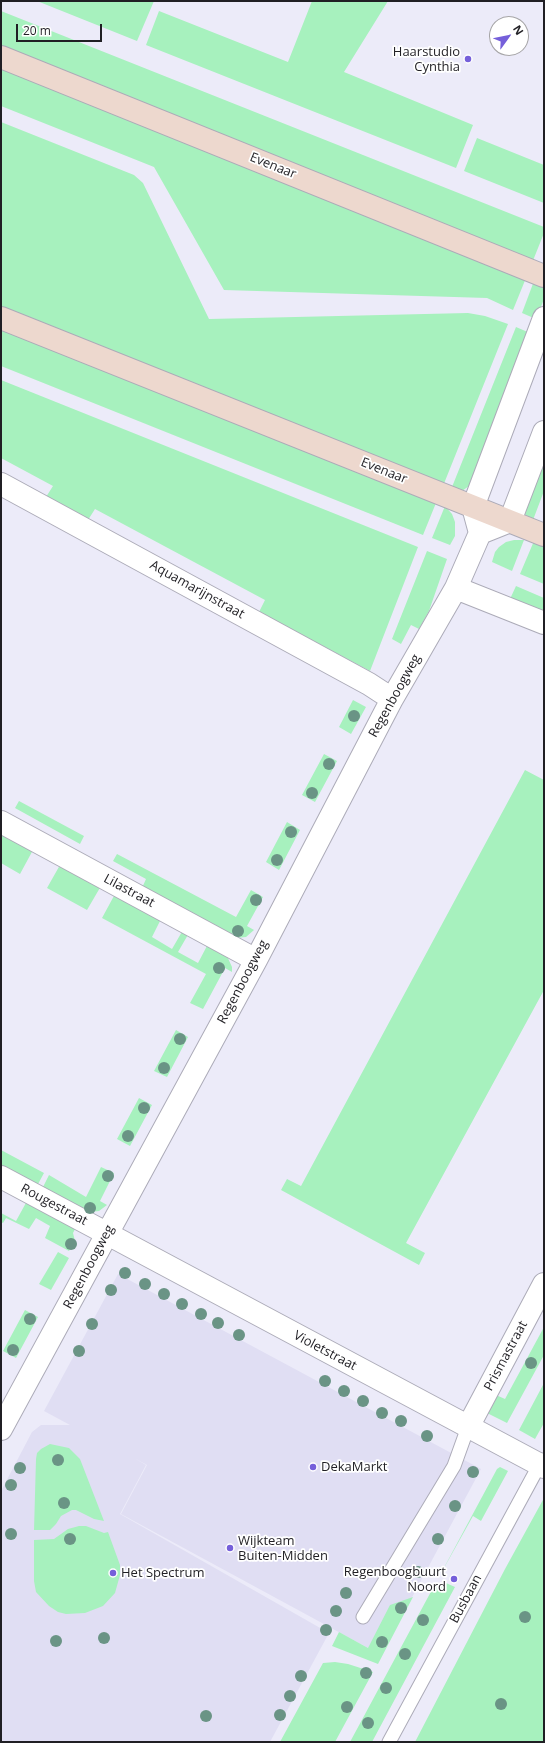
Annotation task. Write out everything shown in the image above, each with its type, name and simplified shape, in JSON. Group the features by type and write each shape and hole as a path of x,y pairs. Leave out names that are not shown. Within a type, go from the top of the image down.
{"main road":[{"name":"Evenaar","path":"1,57 544,276"},
{"name":"Evenaar","path":"1,318 544,535"}],"street":[{"path":"544,318 473,507 480,533 510,521 544,432"},
{"name":"Aquamarijnstraat","path":"1,484 369,684 392,699"},
{"name":"Regenboogweg","path":"1,1429 256,960 392,699 456,588 480,533"},
{"path":"456,588 544,623"},
{"name":"Lilastraat","path":"1,822 256,960"},
{"name":"Rougestraat","path":"1,1177 107,1234"},
{"name":"Violetstraat","path":"107,1234 468,1426 543,1463"},
{"name":"Prismastraat","path":"468,1426 544,1284"}],"lane":[{"path":"363,1617 454,1466 468,1426"},
{"name":"Busbaan","path":"389,1742 471,1588 543,1463"}],"shaded area":[{"path":"118,1274 481,1469 381,1655 121,1514 147,1465 134,1458 146,1465 120,1514 329,1633 270,1742 1,1742 1,1491 32,1432 41,1425 70,1425 44,1411"}],"green space":[{"path":"37,1 154,1 137,41"},
{"path":"312,1 388,1 344,72 473,125 456,168 146,45 159,11 288,62"},
{"path":"1,11 544,227 544,233 532,263 1,51"},
{"path":"1,67 526,278 513,310 487,298 224,290 154,167 1,106"},
{"path":"1,122 134,175 143,183 209,319 468,313 485,316 508,324 443,486 1,307"},
{"path":"477,138 544,165 544,203 464,171"},
{"path":"534,281 541,284 544,289 544,299 536,319 522,313"},
{"path":"1,325 438,498 423,535 1,366"},
{"path":"516,327 530,333 469,486 462,491 452,487"},
{"path":"1,380 418,547 370,671 259,612 265,600 95,509 88,520 46,497 53,486 1,458"},
{"path":"544,446 544,491 533,520 523,513"},
{"path":"445,506 452,514 455,522 455,536 450,545 432,538"},
{"path":"524,540 512,571 492,562 495,552 499,547 506,542"},
{"path":"534,541 544,543 544,584 520,574"},
{"path":"427,551 447,559 429,611 419,629 411,625 401,644 392,639"},
{"path":"516,586 544,598 544,613 510,599"},
{"path":"353,700 366,707 351,734 339,727"},
{"path":"324,754 337,761 315,802 302,795"},
{"path":"525,770 544,780 544,990 406,1243 425,1253 419,1265 281,1190 287,1179 301,1186"},
{"path":"19,801 84,836 80,844 15,808"},
{"path":"287,822 300,830 279,870 266,862"},
{"path":"1,833 33,850 20,874 1,863"},
{"path":"117,854 236,917 251,890 263,897 247,926 254,930 246,937 236,938 142,888 146,879 113,861"},
{"path":"60,865 101,886 87,910 47,888"},
{"path":"115,894 161,919 152,937 172,949 183,930 189,933 178,952 198,963 208,944 227,956 232,967 232,972 225,968 203,1009 190,1003 206,974 102,918"},
{"path":"176,1030 188,1037 167,1077 154,1071"},
{"path":"139,1098 152,1105 130,1146 117,1139"},
{"path":"1,1150 44,1173 37,1186 1,1167"},
{"path":"101,1167 114,1173 100,1201 107,1205 99,1211 90,1212 42,1189 49,1175 86,1197"},
{"path":"27,1201 76,1227 73,1233 75,1241 69,1251 45,1238 50,1226 36,1218 29,1229 6,1218 3,1223 1,1222 1,1213 16,1221"},
{"path":"58,1252 69,1258 51,1290 39,1284"},
{"path":"25,1310 38,1317 16,1358 3,1351"},
{"path":"544,1327 544,1355 507,1423 487,1413 496,1395 505,1399"},
{"path":"544,1383 544,1423 535,1439 519,1430"},
{"path":"50,1444 69,1448 80,1459 104,1521 94,1519 76,1510 72,1510 61,1516 50,1530 34,1530 37,1453"},
{"path":"500,1467 508,1471 481,1521 473,1516 439,1577 497,1469"},
{"path":"544,1498 544,1742 415,1742 505,1569"},
{"path":"86,1526 104,1533 108,1532 120,1565 120,1575 115,1593 103,1606 85,1613 66,1614 58,1612 49,1606 36,1592 34,1581 34,1540 54,1539 68,1529"},
{"path":"446,1583 455,1587 372,1742 350,1742 434,1586"},
{"path":"413,1597 378,1664 332,1646 339,1632 368,1648 390,1605"},
{"path":"335,1662 348,1664 373,1672 335,1742 280,1742 323,1663"}],"place":[{"name":"Haarstudio Cynthia","path":"468,59"},
{"name":"DekaMarkt","path":"313,1467"},
{"name":"Wijkteam Buiten-Midden","path":"230,1548"},
{"name":"Het Spectrum","path":"113,1573"},
{"name":"Regenboogbuurt Noord","path":"454,1579"}]}
